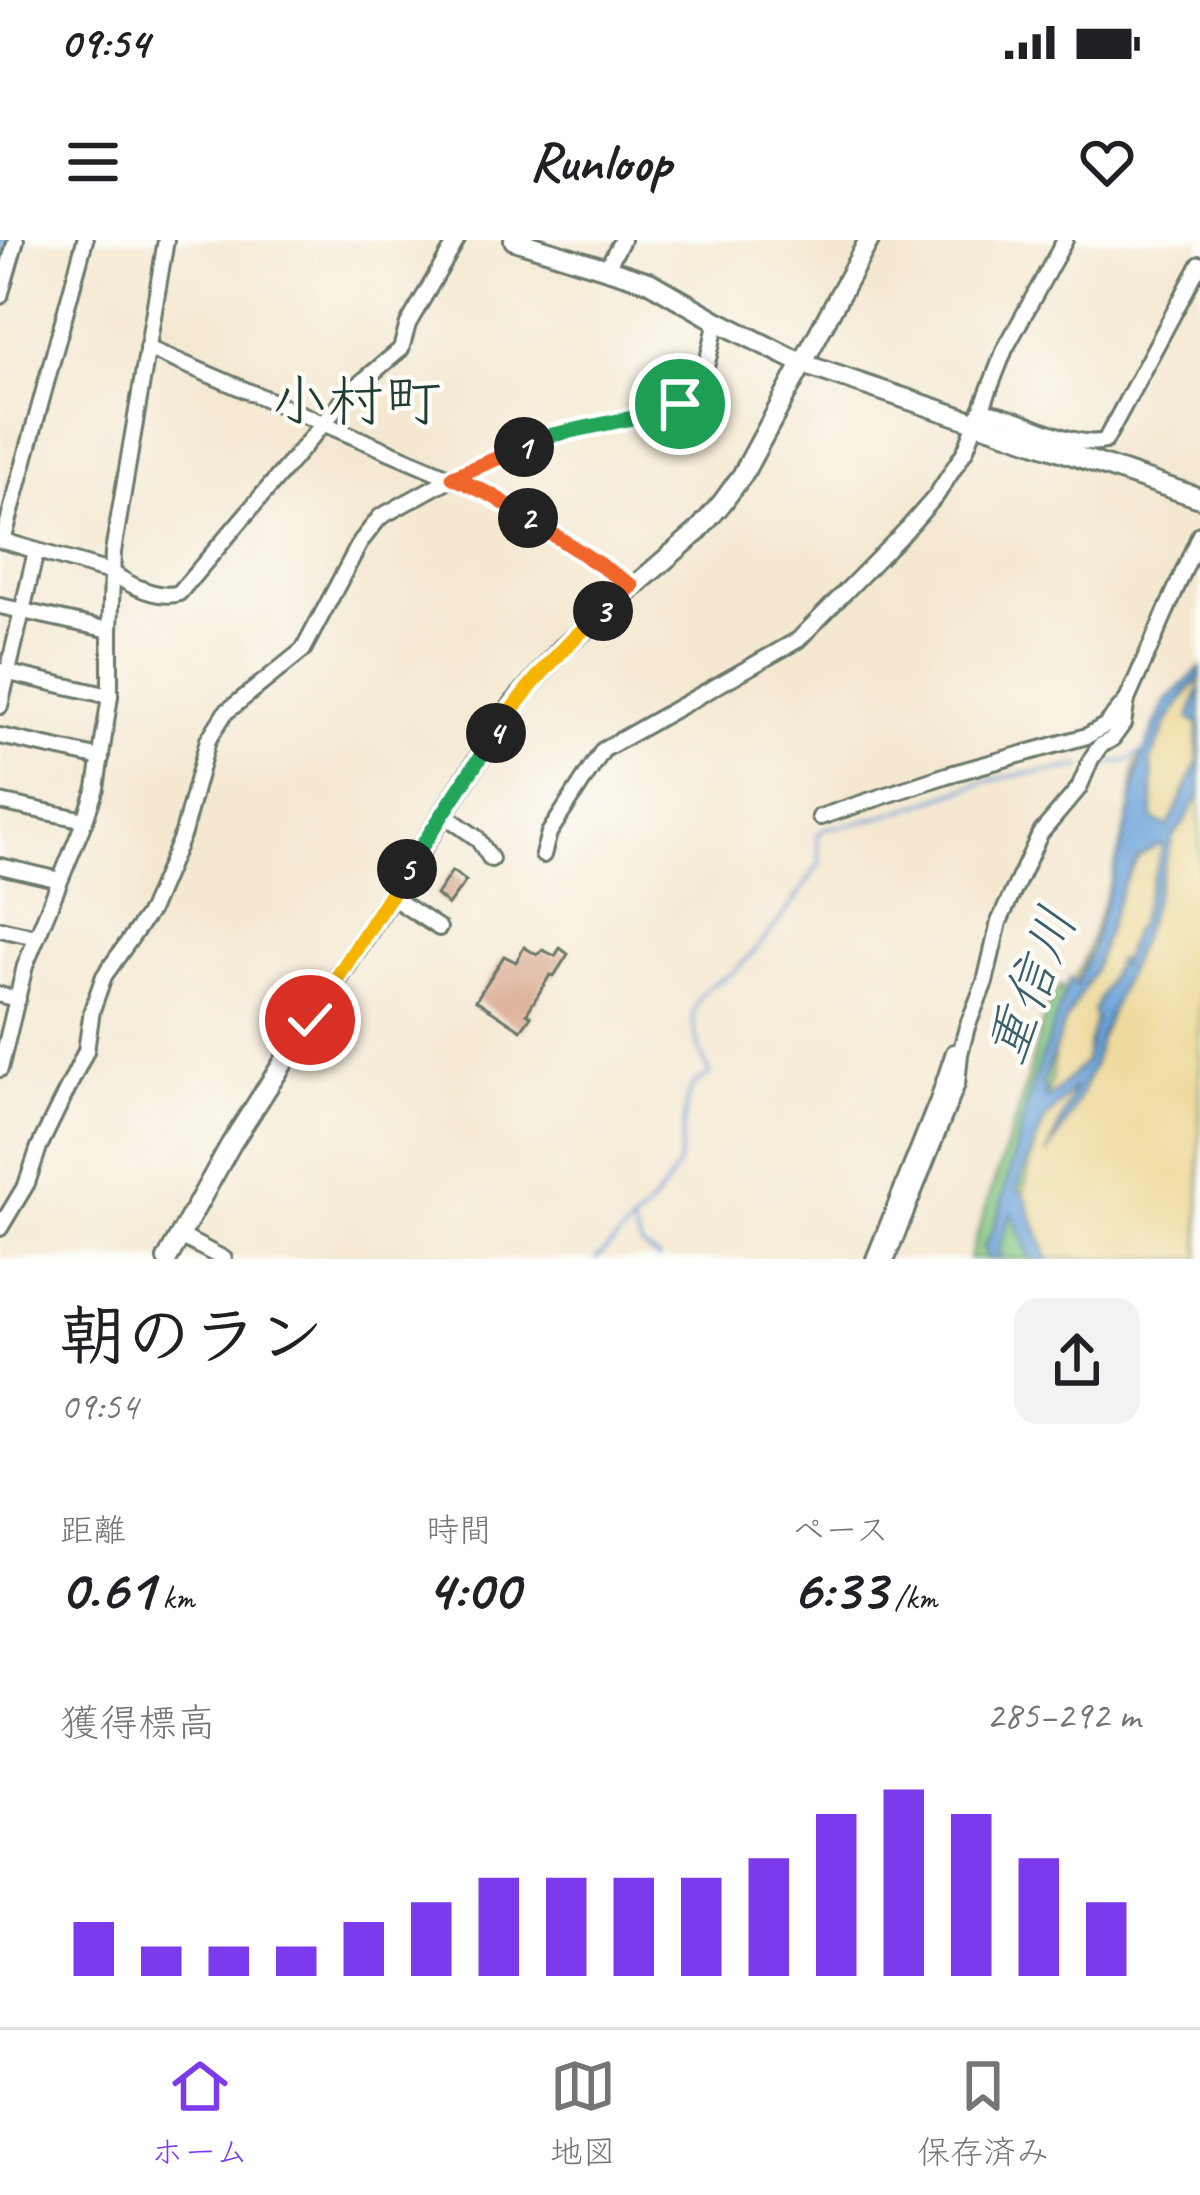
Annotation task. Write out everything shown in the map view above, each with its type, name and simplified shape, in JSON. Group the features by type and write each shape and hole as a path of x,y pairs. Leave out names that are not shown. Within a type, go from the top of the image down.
{"main road":[{"path":"514,240 650,282 803,364 979,417 1200,498"},
{"path":"167,1259 231,1144 514,704 562,647 697,532 722,503 743,474 869,240"}],"street":[{"path":"0,296 16,240"},
{"path":"85,240 2,541 113,573 122,581 169,596 178,593 351,392 401,349 408,324 457,240"},
{"path":"1,1063 25,966 96,788 110,696 113,552 166,240"},
{"path":"607,267 622,240"},
{"path":"543,855 549,833 603,750 798,640 936,496 965,451 1005,349 1065,240"},
{"path":"979,417 995,412 1085,441 1105,441 1200,264"},
{"path":"0,1228 27,1184 39,1147 86,1051 92,1010 104,976 150,911 183,833 208,740 225,712 303,650 380,517 453,477 552,435 680,404 704,375 717,321"},
{"path":"147,348 493,496 632,586"},
{"path":"820,818 946,775 1087,736 1106,725 1126,700 1200,534"},
{"path":"0,706 4,672 36,551"},
{"path":"0,606 110,630"},
{"path":"4,672 110,696"},
{"path":"887,1259 957,1084 967,1027 985,982 999,922 1040,834 1079,788 1100,746 1123,724 1126,700"},
{"path":"0,736 101,758"},
{"path":"0,802 85,820"},
{"path":"442,814 477,838 491,859"},
{"path":"0,866 60,880"},
{"path":"390,896 439,928"},
{"path":"0,929 36,937"},
{"path":"0,995 18,999"},
{"path":"874,1259 967,1027"},
{"path":"180,1236 224,1259"}],"green space":[{"path":"1060,986 1066,993 1059,1008 1052,1078 1034,1145 1031,1259 969,1259 1046,1010"}],"sand":[{"path":"1200,678 1200,1259 1031,1259 1022,1199 1052,1078 1059,1008 1083,962 1128,832 1135,766 1153,735"}],"water":[{"path":"1200,668 1200,678 1167,723 1150,763 1153,819 1168,827 1198,762 1198,725 1189,718 1200,686 1200,794 1173,836 1146,925 1070,1117 1047,1155 1075,1087 1045,1120 1019,1183 1017,1191 1025,1195 1048,1259 1030,1259 1012,1213 1000,1259 989,1259 983,1248 999,1212 1032,1086 1070,978 1076,985 1090,953 1139,766 1165,702","holes":["1163,846 1120,968 1117,960 1093,1012 1085,1062 1044,1098 1042,1085 1064,1024 1093,972 1123,884 1139,857"]}],"building":[{"path":"452,871 466,881 448,905 436,895"},
{"path":"524,947 537,955 543,950 555,956 560,948 568,954 554,976 550,975 521,1030 476,1000 504,956 516,962"}],"waterway":[{"path":"0,253 3,240"},
{"path":"1097,764 1128,761 1144,751"},
{"path":"596,1259 651,1204 677,1166 691,1090 710,1074 694,1029 697,1002 705,990 739,967 793,903 820,862 817,836 825,828 884,816 991,780 1081,767"},
{"path":"631,1224 642,1246 659,1259"}],"district":[{"name":"小村町","path":"356,400"}],"route":[{"path":"310,1020 514,704 562,647 632,586 493,496 453,477 552,435 680,404"}],"water label":[{"name":"重信川","path":"1030,985"}]}
